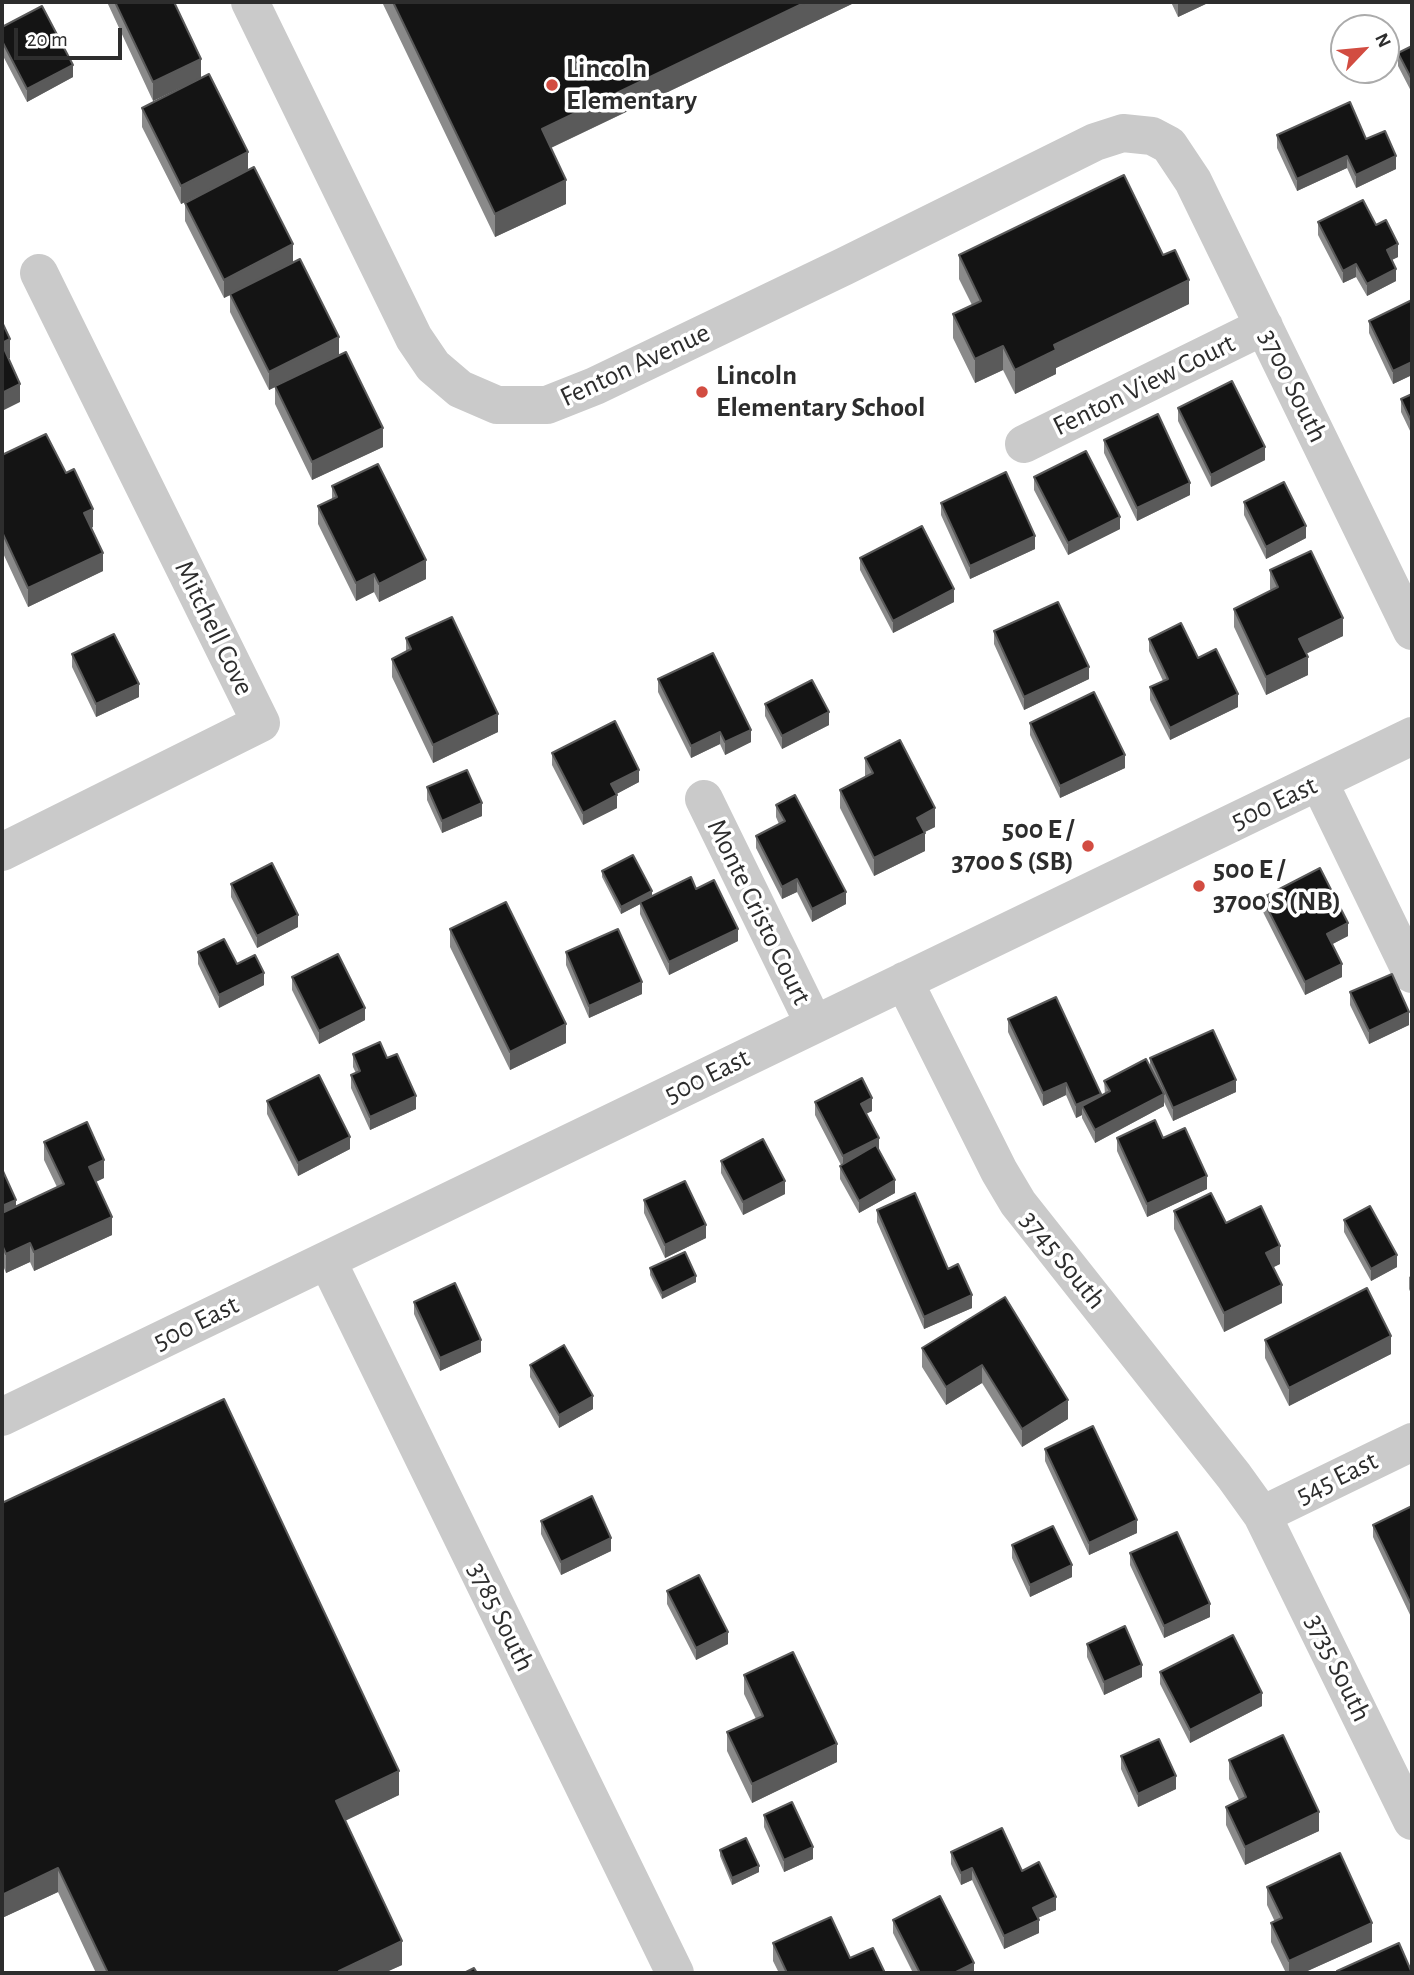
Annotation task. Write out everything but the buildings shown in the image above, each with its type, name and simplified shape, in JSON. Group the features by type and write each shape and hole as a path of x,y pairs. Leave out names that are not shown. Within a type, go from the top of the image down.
{"street":[{"name":"Fenton Avenue","path":"250,2 414,338 433,366 460,389 497,405 548,405 595,386 845,267 1096,142 1124,133 1152,136 1169,145"},
{"name":"3700 South","path":"1169,145 1193,181 1412,631"},
{"name":"Mitchell Cove","path":"2,852 261,723 39,273"},
{"name":"Fenton View Court","path":"1024,444 1264,326"},
{"name":"500 East","path":"2,1417 1412,736"},
{"path":"1319,782 1412,974"},
{"name":"Monte Cristo Court","path":"704,799 814,1024"},
{"name":"3745 South","path":"904,981 999,1171 1018,1203 1262,1515"},
{"name":"3785 South","path":"327,1260 675,1973"},
{"name":"545 East","path":"1262,1515 1412,1442"},
{"name":"3735 South","path":"1262,1515 1287,1561 1412,1821"}],"place":[{"name":"Lincoln Elementary","path":"552,85"},
{"name":"Lincoln Elementary School","path":"702,392"},
{"name":"500 E / 3700 S (SB)","path":"1088,846"},
{"name":"500 E / 3700 S (NB)","path":"1199,886"}]}
